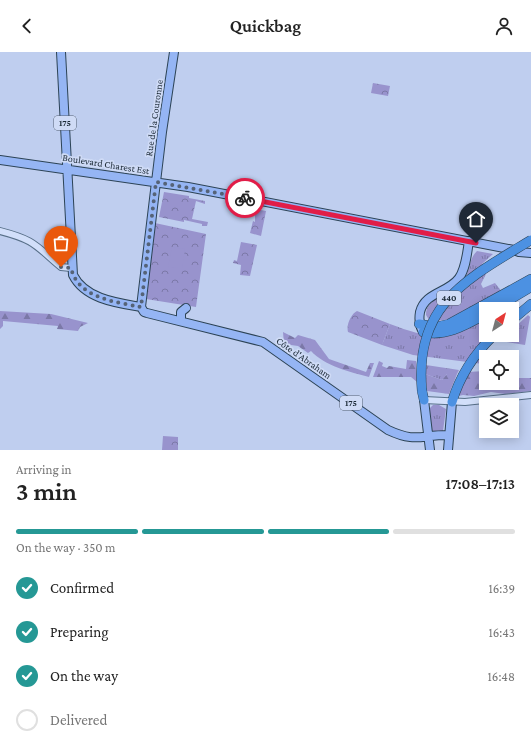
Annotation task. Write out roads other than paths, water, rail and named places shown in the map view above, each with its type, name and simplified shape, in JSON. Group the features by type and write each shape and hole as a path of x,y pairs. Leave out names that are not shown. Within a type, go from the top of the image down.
{"highway":[{"name":"440","path":"423,396 421,368 424,346 431,325 442,306 454,292 477,273 531,240"},
{"path":"501,301 531,279"},
{"path":"421,328 449,324 531,287"},
{"path":"519,314 531,304"},
{"path":"421,328 434,334 447,332 462,327 479,318"},
{"path":"452,400 469,362 488,342"}],"main road":[{"name":"175","path":"61,52 68,168 71,268 76,281 91,293 111,301 141,307"},
{"name":"Rue de la Couronne","path":"141,307 174,52"},
{"name":"Boulevard Charest Est","path":"0,160 68,168 156,182 469,241 519,252 531,253"},
{"path":"421,328 419,316 424,302 450,286 460,276 469,241"},
{"name":"Boulevard Charest Est","path":"514,250 521,247 531,247"},
{"name":"Côte d'Abraham","path":"141,307 144,312 147,313 263,342 388,430 407,438 448,435"},
{"path":"181,321 181,312 186,308"},
{"path":"423,396 430,450"},
{"path":"448,450 452,400"}],"street":[{"path":"0,231 29,240 44,250 61,267 71,268"},
{"path":"423,396 452,400 531,395"}]}
